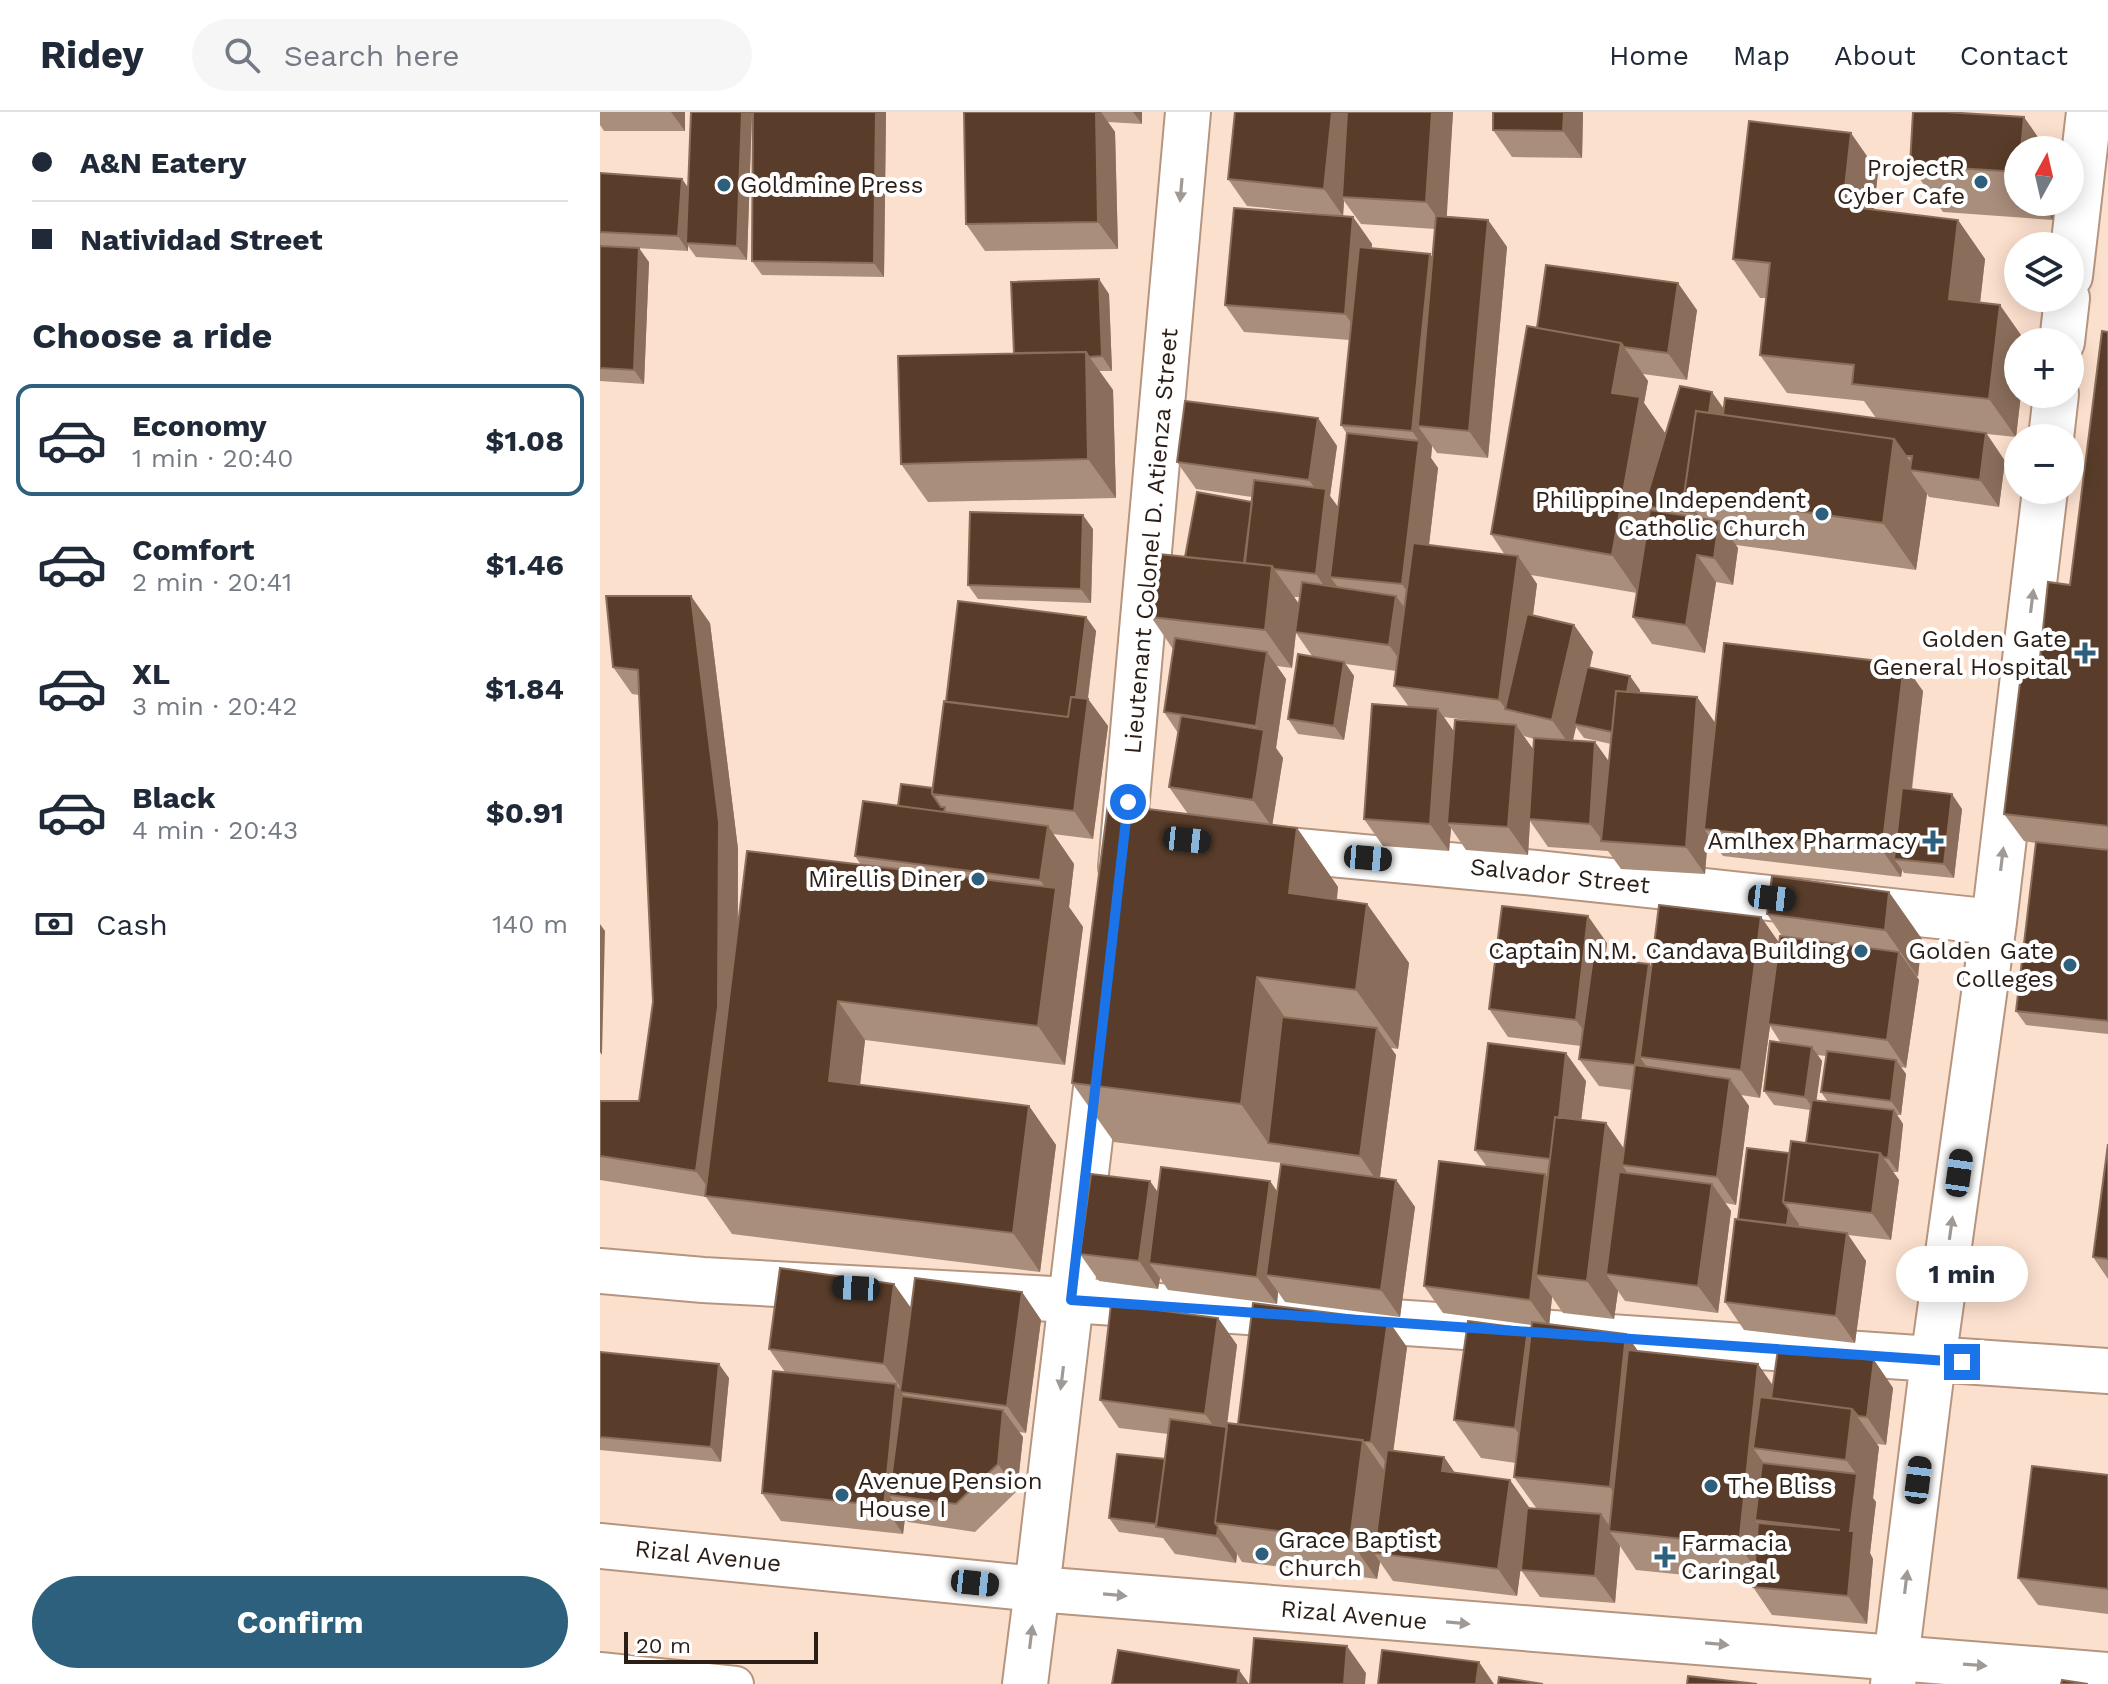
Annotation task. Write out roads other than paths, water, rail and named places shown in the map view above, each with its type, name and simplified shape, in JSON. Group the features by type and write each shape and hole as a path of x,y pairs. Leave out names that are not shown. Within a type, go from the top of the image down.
{"street":[{"name":"Lieutenant Colonel D. Atienza Street","path":"1116,911 1140,835 1188,112"},
{"path":"2075,232 2089,112"},
{"path":"1895,1672 1933,1361 1994,922 2043,504"},
{"name":"Salvador Street","path":"1217,843 1646,884 1994,922"},
{"path":"1025,1684 1104,1020"},
{"path":"600,1271 2108,1371"},
{"name":"Rizal Avenue","path":"600,1546 1895,1672 2108,1675"}],"lane":[{"path":"600,1670 736,1684"}],"place":[{"name":"ProjectR Cyber Cafe","path":"1981,182"},
{"name":"Goldmine Press","path":"724,185"},
{"name":"Philippine Independent Catholic Church","path":"1822,514"},
{"name":"Golden Gate General Hospital","path":"2085,653"},
{"name":"Amlhex Pharmacy","path":"1933,841"},
{"name":"Mirellis Diner","path":"978,879"},
{"name":"Captain N.M. Candava Building","path":"1861,951"},
{"name":"Golden Gate Colleges","path":"2070,965"},
{"name":"The Bliss","path":"1711,1486"},
{"name":"Avenue Pension House I","path":"842,1495"},
{"name":"Grace Baptist Church","path":"1262,1554"},
{"name":"Farmacia Caringal","path":"1665,1557"}]}
